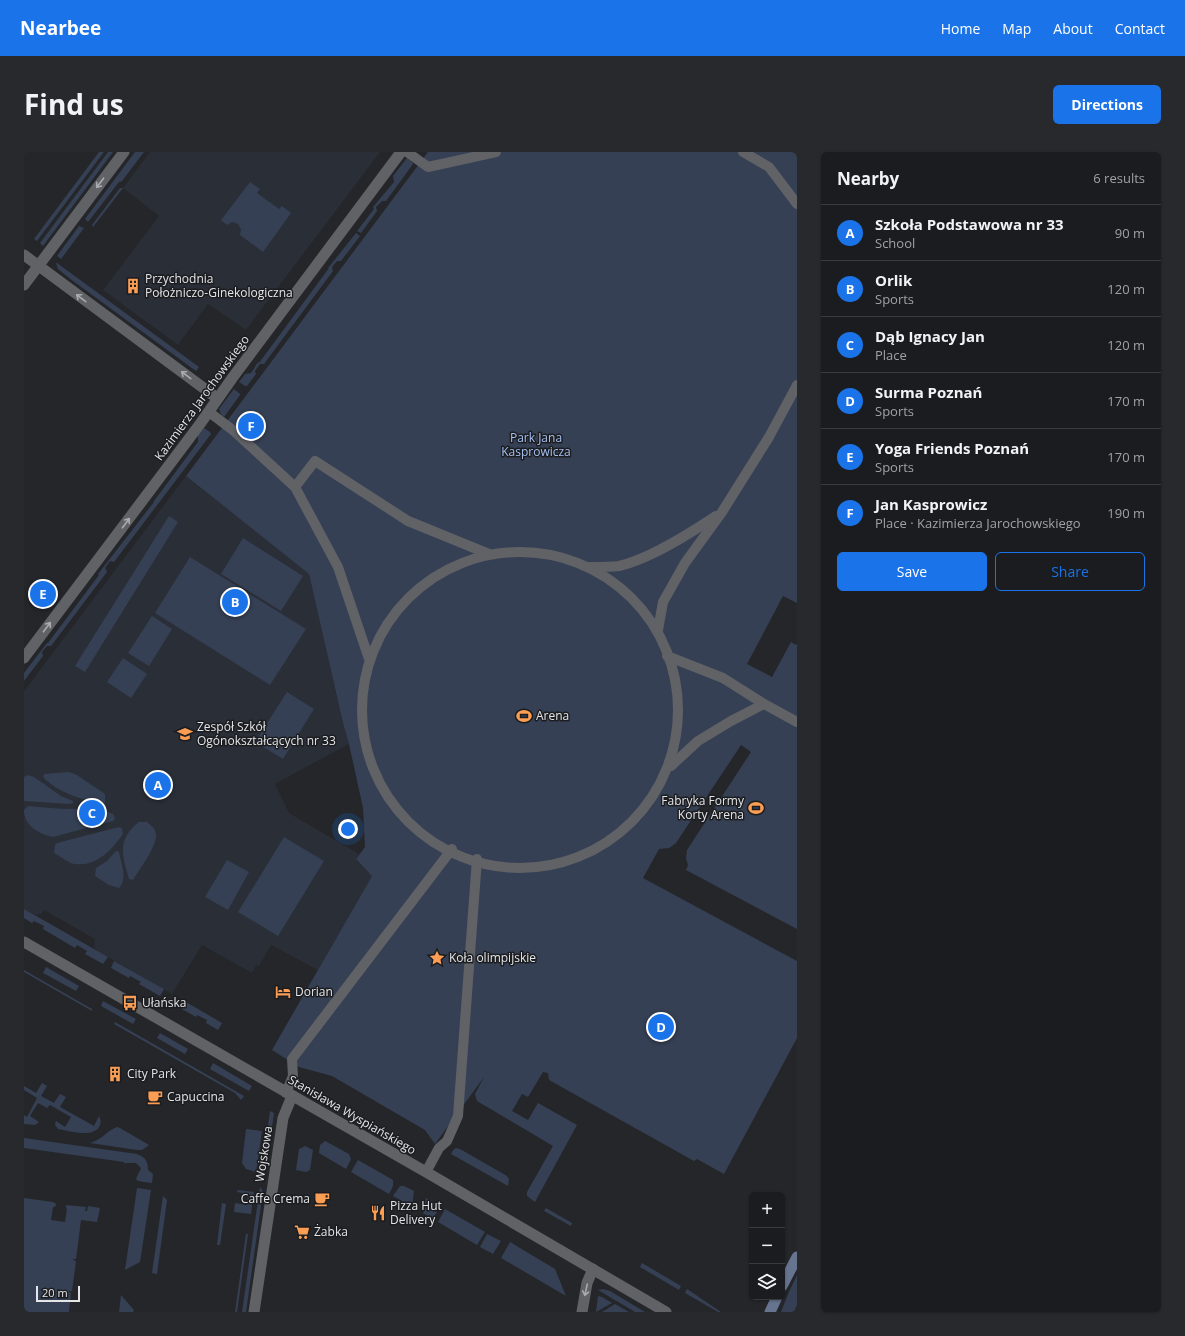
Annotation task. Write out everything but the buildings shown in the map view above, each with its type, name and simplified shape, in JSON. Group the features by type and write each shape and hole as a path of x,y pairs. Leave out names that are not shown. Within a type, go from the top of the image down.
{"main road":[{"path":"785,1280 797,1257"},
{"path":"770,1312 776,1300"}],"street":[{"path":"24,285 124,152"},
{"name":"Kazimierza Jarochowskiego","path":"24,658 209,412 217,398 401,152"},
{"path":"407,152 428,167 496,152"},
{"path":"743,152 768,167 797,204"},
{"path":"24,255 217,398"},
{"path":"658,630 663,602 685,563 722,512 770,437 797,385"},
{"path":"209,412 234,431 294,487 338,567 369,659"},
{"path":"294,487 315,461 408,521 489,554"},
{"path":"590,567 618,566 644,557 685,536 722,512"},
{"path":"671,766 676,719 674,692 667,656 658,630 622,591 590,567 560,556 531,551 489,554 447,568 411,592 385,624 369,659 362,702 366,746 380,781 402,811 426,833 452,849 477,859 516,868 551,867 604,850 636,821 671,766 698,741 731,720 764,704"},
{"path":"667,656 723,678 764,704 797,722"},
{"path":"289,1094 293,1076 292,1059 452,849"},
{"path":"426,1172 439,1148 447,1141 458,1116 477,859"},
{"name":"Stanisława Wyspiańskiego","path":"24,942 426,1172 666,1312"},
{"name":"Wojskowa","path":"254,1312 283,1118 289,1094"},
{"path":"582,1312 587,1283 593,1269"}],"shaded area":[{"path":"150,152 380,152 246,330 208,304 178,345 103,290 159,216 123,188"},
{"name":"Zespół Szkół Ogónokształcących nr 33","path":"186,476 309,574 349,744 275,784 289,813 359,854 356,859 372,876 318,970 271,945 259,966 256,965 252,973 202,945 172,994 96,950 94,947 95,939 44,910 41,914 36,915 24,909 24,691"}],"green space":[{"path":"99,152 104,152 37,241 34,239"},
{"path":"108,152 113,152 43,246 40,243"},
{"path":"135,152 144,152 88,222 85,219"},
{"name":"Park Jana Kasprowicza","path":"428,152 797,152 797,603 783,596 747,664 772,677 791,642 796,645 797,643 797,929 686,870 688,865 686,858 687,850 751,752 741,745 676,843 669,848 659,849 643,878 797,961 797,1038 724,1174 697,1159 694,1161 549,1080 548,1073 543,1072 528,1097 522,1094 512,1111 528,1120 538,1103 577,1125 535,1202 527,1196 527,1192 553,1146 477,1101 475,1094 484,1077 435,1144 425,1130 332,1076 299,1067 272,1050 372,876 356,859 365,847 363,808 309,574 186,476"},
{"path":"407,158 413,164 386,201 382,201 376,207 377,211 361,233 357,231 374,209 373,207 394,182 393,176"},
{"path":"250,182 260,189 257,193 279,209 282,206 291,213 263,252 240,235 241,229 238,224 232,222 227,225 221,220"},
{"path":"120,188 123,188 93,227 92,225"},
{"path":"79,226 84,228 61,259 57,256"},
{"path":"356,233 360,236 341,261 337,261 332,267 333,271 264,364 260,364 255,371 256,374 247,386 239,382 245,374 251,373 258,362 259,363 328,268"},
{"path":"56,263 199,367 196,371 69,278 58,269"},
{"path":"234,389 240,395 224,417 219,409"},
{"path":"204,428 211,434 114,562 110,561 105,568 107,572 51,646 47,646 42,652 43,656 24,681 24,673 154,502 198,442 198,435"},
{"path":"169,516 178,522 85,672 75,666"},
{"path":"243,538 303,576 281,611 221,574"},
{"path":"190,557 306,629 270,685 155,613"},
{"path":"152,616 172,629 149,666 128,653"},
{"path":"123,658 147,674 131,698 107,682"},
{"path":"287,692 314,709 283,759 255,742"},
{"path":"69,772 77,775 105,794 104,804 79,798 63,792 43,777 44,774"},
{"path":"28,775 34,777 61,796 73,801 73,803 24,801 24,777"},
{"path":"28,806 67,809 98,809 113,814 115,819 113,821 53,837 43,834 29,825 24,810"},
{"path":"139,822 147,822 152,826 156,833 156,840 133,880 129,879 123,856 123,845 128,834"},
{"path":"119,827 122,828 123,834 108,852 89,863 74,864 54,853 55,845 57,843"},
{"path":"284,837 324,861 278,936 238,912"},
{"path":"116,851 119,852 123,871 123,880 119,888 109,885 95,876 96,868 107,861"},
{"path":"227,860 249,872 228,910 205,897"},
{"path":"24,909 108,957 103,964 85,954 87,951 77,945 75,948 43,929 44,926 34,921 32,923 24,918"},
{"path":"114,961 164,989 160,996 139,984 141,982 130,976 129,978 111,968"},
{"path":"46,967 79,986 76,991 43,973"},
{"path":"24,970 92,1009 92,1011 24,972"},
{"path":"103,1001 136,1019 133,1024 101,1006"},
{"path":"186,1002 222,1023 218,1030 206,1023 207,1020 197,1015 196,1017 182,1009"},
{"path":"115,1022 244,1096 241,1100 235,1093 114,1024"},
{"path":"160,1033 188,1049 185,1054 157,1038"},
{"path":"213,1063 252,1086 249,1091 210,1069"},
{"path":"42,1083 47,1086 41,1096 54,1103 60,1094 66,1097 60,1107 94,1126 99,1116 101,1123 97,1129 93,1132 81,1133 58,1129 55,1125 56,1121 65,1127 71,1117 50,1105 47,1108 38,1103 30,1116 39,1122 35,1125 24,1124 24,1115 27,1117 37,1098 24,1090 24,1086 36,1093"},
{"path":"270,1111 274,1113 266,1168 262,1172"},
{"path":"117,1127 149,1145 142,1150 137,1150 90,1143 98,1140"},
{"path":"246,1129 262,1131 256,1172 246,1169 242,1163"},
{"path":"24,1138 137,1154 146,1160 148,1170 153,1174 152,1183 138,1181 136,1179 141,1168 136,1163 124,1163 24,1148"},
{"path":"325,1141 349,1154 351,1159 346,1169 319,1153 320,1145"},
{"path":"305,1146 313,1150 310,1170 306,1172 296,1170 299,1149"},
{"path":"456,1148 507,1176 509,1179 508,1186 451,1154"},
{"path":"358,1160 393,1180 393,1186 389,1194 351,1172"},
{"path":"400,1186 404,1186 414,1191 412,1207 393,1196"},
{"path":"260,1187 263,1191 246,1312 242,1312"},
{"path":"137,1188 151,1190 140,1262 125,1270"},
{"path":"238,1190 254,1192 251,1214 234,1212 235,1203 247,1205 248,1194 237,1192"},
{"path":"163,1196 167,1200 157,1274 152,1273"},
{"path":"24,1198 53,1202 56,1204 55,1207 53,1207 51,1220 65,1222 67,1209 66,1205 86,1207 85,1211 87,1211 88,1206 100,1208 97,1222 81,1220 76,1259 73,1259 76,1261 72,1291 69,1291 71,1293 69,1312 24,1312"},
{"path":"426,1198 440,1206 433,1219 423,1213"},
{"path":"222,1203 226,1204 220,1245 217,1245"},
{"path":"546,1208 572,1223 571,1226 544,1211"},
{"path":"445,1209 485,1232 477,1245 438,1222"},
{"path":"246,1234 248,1234 237,1312 235,1312"},
{"path":"487,1234 501,1241 493,1254 480,1247"},
{"path":"510,1242 555,1269 566,1296 501,1258"},
{"path":"642,1263 681,1286 679,1290 640,1267"},
{"path":"797,1275 797,1305 794,1312 781,1312 788,1294"},
{"path":"603,1289 610,1291 645,1312 635,1312 598,1290"},
{"path":"687,1289 721,1312 718,1312 685,1293"},
{"path":"121,1295 134,1310 133,1312 119,1312"},
{"path":"598,1296 612,1303 596,1312"},
{"path":"615,1304 629,1312 602,1312"}],"place":[{"name":"Przychodnia Położniczo-Ginekologiczna","path":"133,286"},
{"name":"Jan Kasprowicz","path":"251,426"},
{"name":"Yoga Friends Poznań","path":"43,594"},
{"name":"Orlik","path":"235,602"},
{"name":"Arena","path":"524,716"},
{"name":"Zespół Szkół Ogónokształcących nr 33","path":"185,734"},
{"name":"Szkoła Podstawowa nr 33","path":"158,785"},
{"name":"Fabryka Formy Korty Arena","path":"756,808"},
{"name":"Dąb Ignacy Jan","path":"92,813"},
{"name":"Koła olimpijskie","path":"437,958"},
{"name":"Dorian","path":"283,992"},
{"name":"Ułańska","path":"130,1003"},
{"name":"Surma Poznań","path":"661,1027"},
{"name":"City Park","path":"115,1074"},
{"name":"Capuccina","path":"155,1097"},
{"name":"Caffe Crema","path":"322,1199"},
{"name":"Pizza Hut Delivery","path":"378,1213"},
{"name":"Żabka","path":"302,1232"}]}
